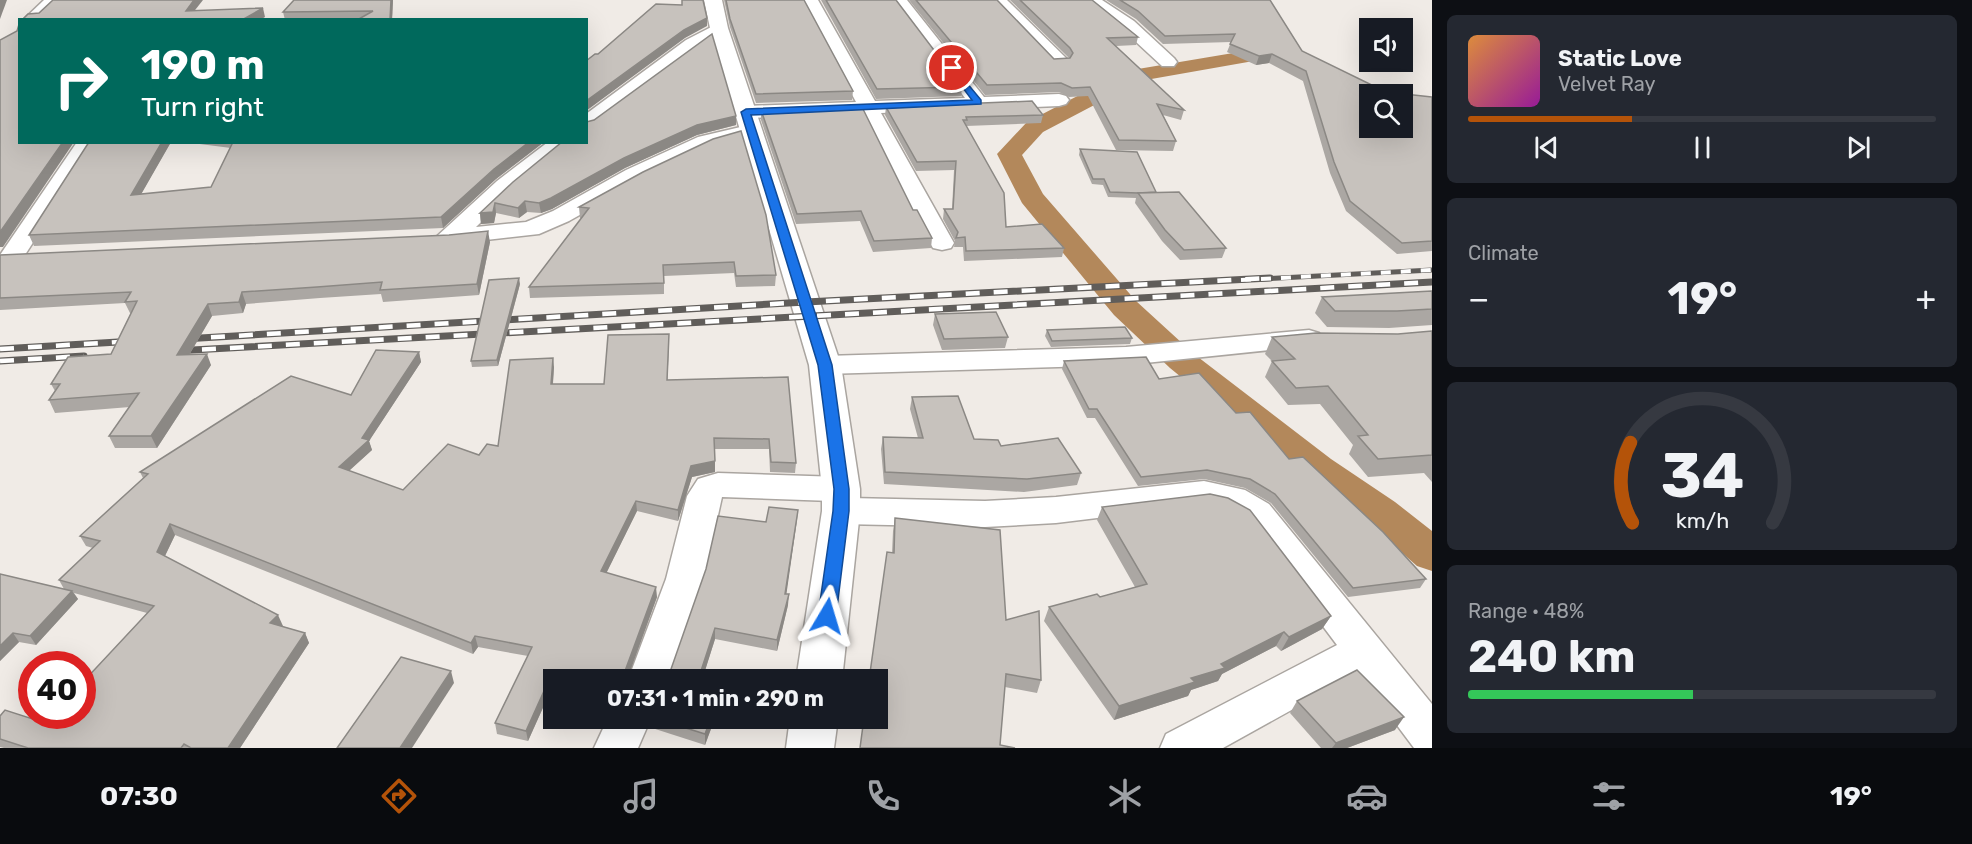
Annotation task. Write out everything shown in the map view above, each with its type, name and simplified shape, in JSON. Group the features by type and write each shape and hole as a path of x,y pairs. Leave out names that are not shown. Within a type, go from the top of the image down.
{"street":[{"path":"33,18 53,0"},
{"path":"810,0 942,243"},
{"path":"899,0 978,102"},
{"path":"998,0 1060,62"},
{"path":"1092,0 1128,25 1168,62"},
{"path":"716,14 825,365 841,500 820,669"},
{"path":"588,122 692,44 716,14"},
{"path":"559,144 439,238 530,230 561,216 634,175 749,121 867,107 1059,100"},
{"path":"16,256 87,144"},
{"path":"825,365 1126,356 1195,348 1331,339"},
{"path":"653,669 685,579 704,496 710,488 718,485 985,514 1056,510 1204,493 1233,499 1257,513 1432,737"},
{"path":"1182,748 1365,649"},
{"path":"616,748 625,729"},
{"path":"810,748 813,729"}],"building":[{"path":"53,0 194,0 186,11 263,8 246,18 24,18 28,14 39,13"},
{"path":"294,0 391,0 390,18 361,18 373,11 283,12"},
{"path":"682,0 703,0 707,18 684,30 588,100 588,59 598,54 656,4 682,5"},
{"path":"726,0 804,0 853,91 756,94 730,19"},
{"path":"826,0 896,0 962,87 877,89"},
{"path":"916,0 997,0 1054,59 1070,58 1073,53 1020,0 1092,0 1138,37 1107,38 1184,110 1157,104 1176,141 1119,140 1090,87 1072,88 1061,83 987,85"},
{"path":"1120,0 1270,0 1302,51 1370,84 1359,84 1359,138 1413,138 1413,95 1432,97 1432,241 1402,243 1350,201 1334,162 1306,71 1272,54 1259,56 1230,44 1235,34 1165,36 1138,11"},
{"path":"18,28 18,144 62,144 0,232 0,40 17,31"},
{"path":"712,34 736,116 697,125 624,158 539,203 525,201 518,208 495,203 493,212 480,213 560,144 588,144 588,122 594,120"},
{"path":"1032,101 1043,115 966,117 967,120 963,120 1004,193 1006,227 1042,224 1064,248 966,251 965,237 956,238 958,232 944,209 953,209 956,161 917,162 886,107"},
{"path":"862,107 913,210 917,210 932,238 874,241 861,211 797,214 761,110"},
{"path":"741,131 766,215 776,275 736,276 734,262 663,265 664,283 529,287 589,208 579,207 643,172 713,139"},
{"path":"88,144 161,144 131,195 211,187 232,144 526,144 494,169 441,217 29,235"},
{"path":"1080,149 1137,152 1156,192 1110,192 1104,179 1093,179"},
{"path":"1179,192 1226,248 1184,250 1165,230 1138,193"},
{"path":"488,231 477,284 380,290 382,282 242,292 239,302 208,304 177,355 207,354 151,436 109,436 139,393 49,400 60,384 51,384 68,357 111,354 137,301 125,302 131,292 0,298 0,255 449,235"},
{"path":"519,278 497,360 471,361 489,280"},
{"path":"1432,291 1432,309 1397,311 1335,311 1322,297"},
{"path":"996,312 1008,337 944,339 935,314"},
{"path":"1125,327 1132,338 1052,341 1047,330"},
{"path":"1432,331 1432,455 1378,459 1358,436 1368,435 1328,386 1296,388 1272,361 1295,359 1272,337 1316,333 1398,334"},
{"path":"669,334 667,380 788,377 796,463 771,462 769,439 714,438 715,461 691,466 678,510 636,501 601,571 656,587 626,669 543,669 543,693 526,731 495,723 532,647 475,636 471,643 170,524 157,552 278,615 270,623 305,633 228,748 191,748 184,744 181,748 28,748 0,739 0,716 5,710 18,714 18,729 96,729 96,668 154,606 59,580 100,541 80,536 148,474 140,472 291,376 351,395 376,350 419,352 362,438 369,440 339,467 403,490 448,444 479,455 487,444 498,446 510,360 553,358 551,384 604,384 608,335"},
{"path":"1146,357 1159,379 1199,373 1236,413 1250,412 1289,459 1303,457 1383,532 1426,579 1353,588 1275,494 1250,479 1207,470 1141,477 1097,409 1089,409 1064,361"},
{"path":"958,396 974,439 998,440 1001,446 1058,438 1081,473 1027,479 885,472 883,437 923,438 912,397"},
{"path":"1210,494 1228,498 1250,510 1331,616 1289,637 1284,632 1221,664 1225,668 1191,678 1195,682 1119,706 1049,607 1097,594 1100,597 1147,584 1102,507"},
{"path":"769,507 798,510 785,594 789,594 777,640 715,628 702,669 671,669 706,569 718,516 766,522"},
{"path":"895,518 1000,530 1006,620 1039,611 1041,680 1006,674 1000,745 1015,748 860,748 863,729 888,729 888,669 871,669 887,552 894,553"},
{"path":"0,574 72,591 30,636 13,633 0,646"},
{"path":"401,657 451,671 400,748 337,748"},
{"path":"1357,670 1404,717 1336,743 1297,701"},
{"path":"689,729 707,729 705,734"}],"waterway":[{"path":"1287,50 1134,76 1035,127 1009,154 1031,197 1125,308 1182,361 1317,468 1381,512 1432,555"}],"railway":[{"path":"1241,280 1432,270"},
{"path":"183,339 806,302 1270,278"},
{"path":"174,351 1432,282"},
{"path":"0,349 135,341"},
{"path":"0,361 84,356"}],"route":[{"path":"827,616 841,511 841,489 825,365 812,316 746,112 978,102 952,68"}]}
